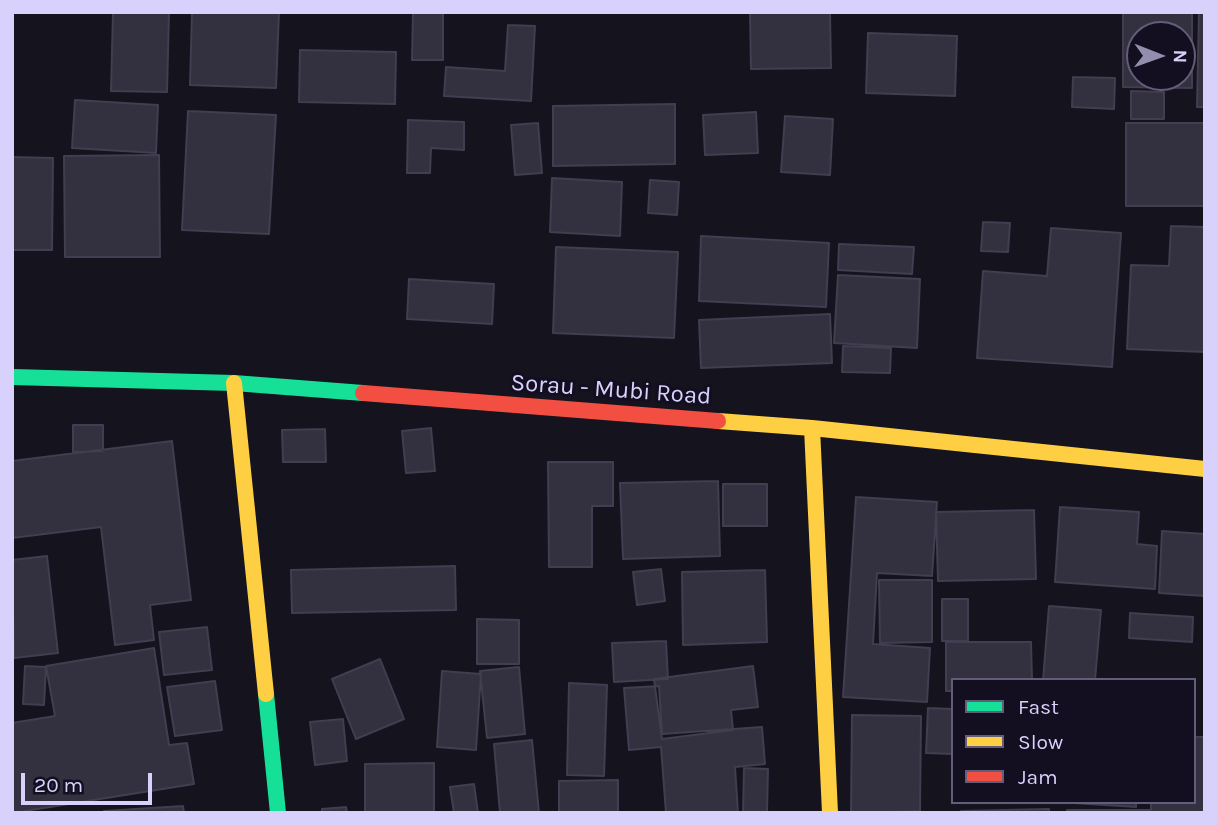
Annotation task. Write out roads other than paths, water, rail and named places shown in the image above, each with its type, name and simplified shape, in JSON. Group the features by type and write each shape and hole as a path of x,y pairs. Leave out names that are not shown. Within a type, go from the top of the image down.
{"main road":[{"name":"Sorau - Mubi Road","path":"12,377 234,383 812,428 1205,469"},
{"path":"234,383 278,813"},
{"path":"812,428 830,813"}]}
